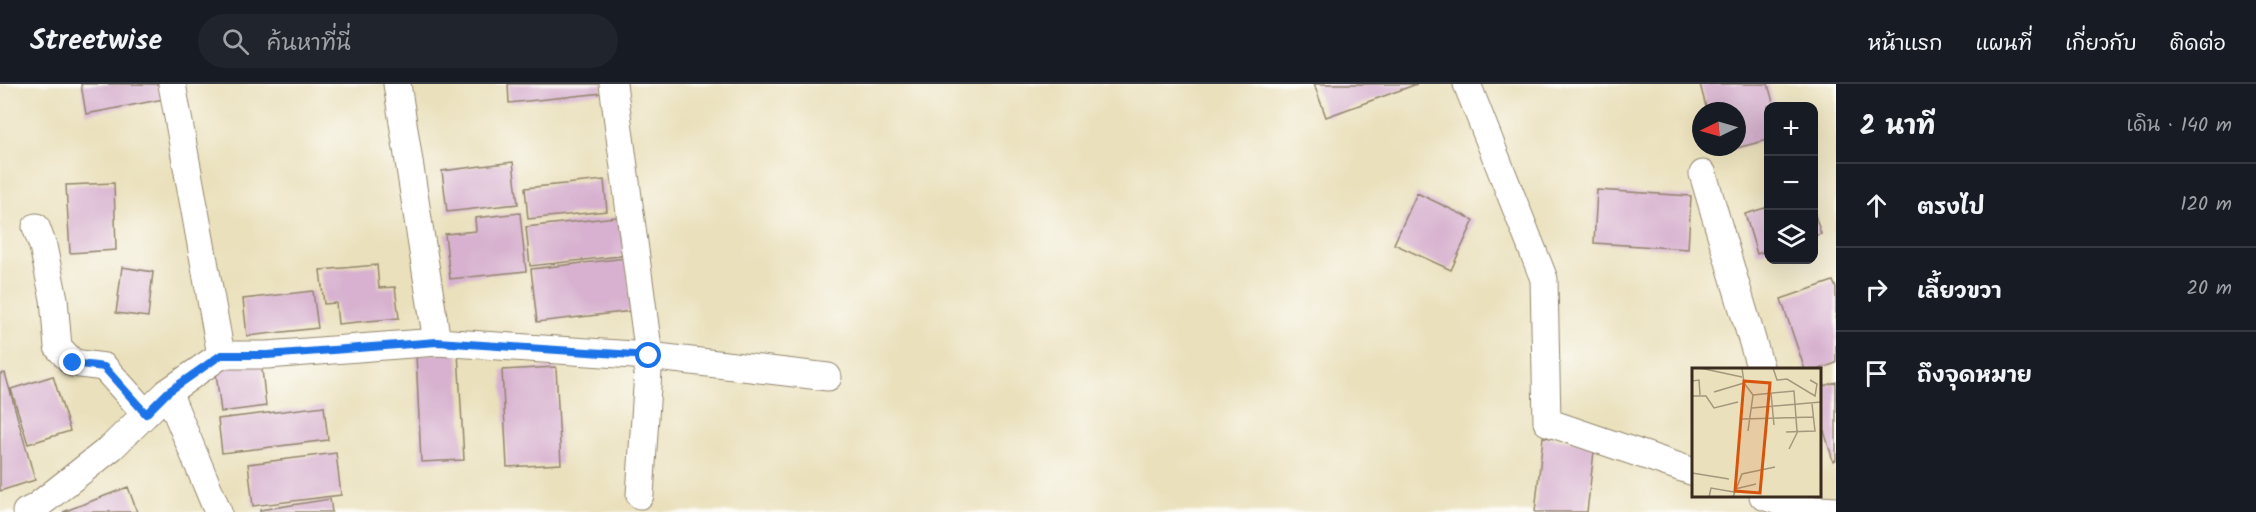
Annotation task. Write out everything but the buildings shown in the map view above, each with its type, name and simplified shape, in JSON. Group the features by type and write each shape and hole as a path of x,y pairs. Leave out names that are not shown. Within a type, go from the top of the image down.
{"street":[{"path":"172,84 221,355"},
{"path":"397,84 437,342"},
{"path":"613,84 649,356 640,495"},
{"path":"1467,84 1544,279 1547,422 1692,471"},
{"path":"1702,174 1761,368"},
{"path":"36,227 44,246 54,298 57,347 73,363 104,367 146,414"},
{"path":"34,510 112,447 168,392 221,355 267,355 437,342 649,356 828,377"},
{"path":"168,392 218,512"},
{"path":"1774,497 1836,511"}],"route":[{"path":"73,363 104,367 146,414 168,392 221,355 267,355 437,342 649,356"}]}
